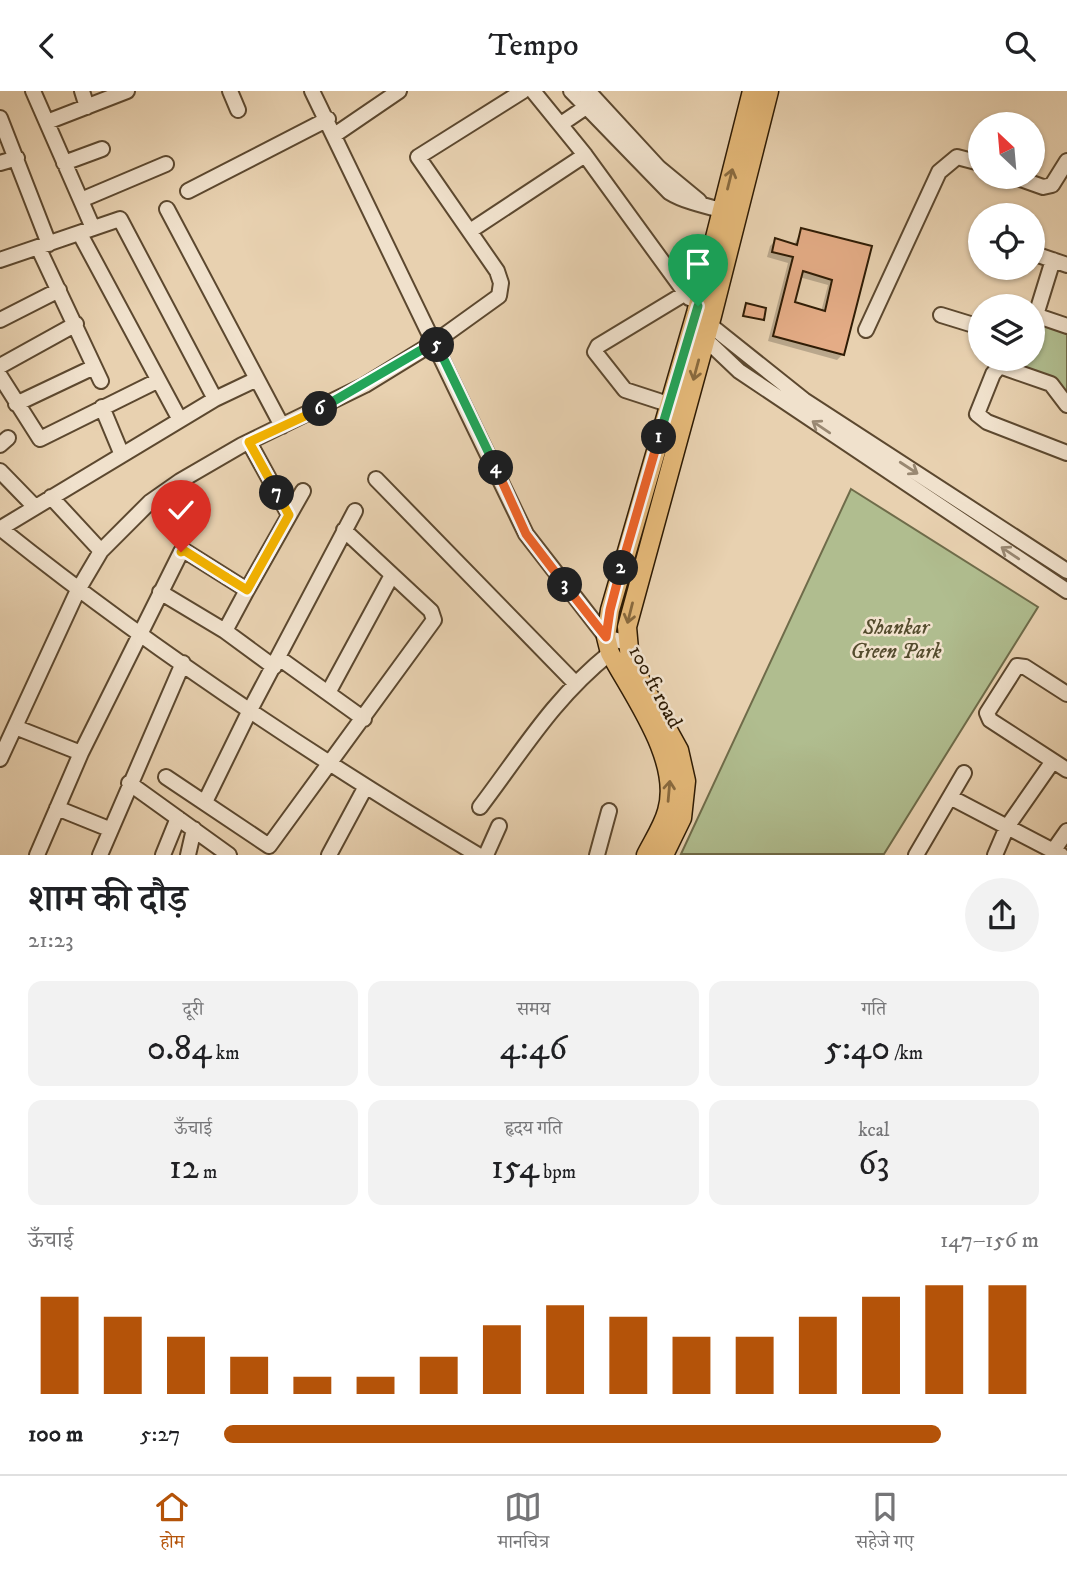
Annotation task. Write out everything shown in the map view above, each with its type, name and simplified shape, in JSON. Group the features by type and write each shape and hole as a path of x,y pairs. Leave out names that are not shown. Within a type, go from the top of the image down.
{"main road":[{"name":"100 ft road","path":"730,212 752,91"},
{"name":"100 ft road","path":"664,855 682,818 686,781 679,750 630,661 627,643 631,608 700,322 730,212 769,91"},
{"name":"100 ft road","path":"646,855 667,811 671,781 663,751 608,645 610,610 668,404 700,322"}],"street":[{"path":"33,91 81,200 87,231 157,381 180,420"},
{"path":"82,91 87,107"},
{"path":"47,123 127,91"},
{"path":"230,91 238,110"},
{"path":"312,91 336,134 526,534 608,645"},
{"path":"336,134 399,91"},
{"path":"0,759 78,590 101,551 150,502 190,475 249,442 365,385 435,342 499,296 502,283 497,271 418,157 523,91"},
{"path":"533,91 585,155 684,294 700,322 740,371 1067,591"},
{"path":"571,91 669,192 682,201 699,201 730,212"},
{"path":"588,91 659,168 699,201"},
{"path":"561,124 586,107"},
{"path":"188,191 328,119"},
{"path":"1,122 17,158 59,290 101,381"},
{"path":"64,163 102,149"},
{"path":"470,231 585,155"},
{"path":"866,330 939,173 957,157 968,160"},
{"path":"0,163 17,158"},
{"path":"1045,187 1052,185 1067,161"},
{"path":"81,200 166,163"},
{"path":"167,209 282,426"},
{"path":"1,256 87,231 116,218 122,220 215,399"},
{"path":"1045,257 1067,265"},
{"path":"1041,294 1053,260"},
{"path":"0,320 59,290"},
{"path":"668,404 625,390 595,352 598,346 684,294"},
{"path":"941,315 968,323"},
{"path":"1045,318 1067,326"},
{"path":"700,322 804,400 1067,571"},
{"path":"0,366 76,324"},
{"path":"16,404 94,367"},
{"path":"995,371 977,414 987,422 1067,453"},
{"path":"1016,371 1051,384 1067,405"},
{"path":"0,376 40,439 157,381"},
{"path":"257,379 215,399 0,528 78,590 250,710 365,788 478,855"},
{"path":"102,407 122,455"},
{"path":"249,442 289,515"},
{"path":"0,471 35,507"},
{"path":"376,479 574,682"},
{"path":"225,631 303,491"},
{"path":"51,497 101,551"},
{"path":"205,802 250,710 355,511"},
{"path":"166,777 269,846 364,719 434,620 431,611 344,530"},
{"path":"37,855 81,753 160,592 184,550 247,590"},
{"path":"328,693 392,575"},
{"path":"160,592 328,693 364,719"},
{"path":"480,807 539,724 574,682 608,645 627,643"},
{"path":"100,855 183,663"},
{"path":"1067,694 1025,667 1017,666 987,713 990,720 1067,770"},
{"path":"15,727 81,753"},
{"path":"995,855 1007,827 1054,761"},
{"path":"916,855 964,773"},
{"path":"129,783 229,855"},
{"path":"332,854 365,788"},
{"path":"950,797 1057,853 1067,831"},
{"path":"57,808 109,829"},
{"path":"597,855 609,811"},
{"path":"163,855 178,818"},
{"path":"486,855 499,825"},
{"path":"188,855 194,829"}],"green space":[{"path":"1045,325 1067,334 1067,400 1024,371 1045,371"},
{"name":"Shankar Green Park","path":"851,489 1038,607 884,854 681,854"}],"building":[{"path":"801,228 872,246 844,355 773,336 793,257 772,252 775,238 797,245","holes":["803,271 832,280 825,311 795,302"]},
{"path":"746,303 766,308 764,320 743,316"}],"route":[{"path":"181,552 185,551 247,590 289,515 249,442 329,405 435,342 526,534 606,637 610,610 698,306"}]}
